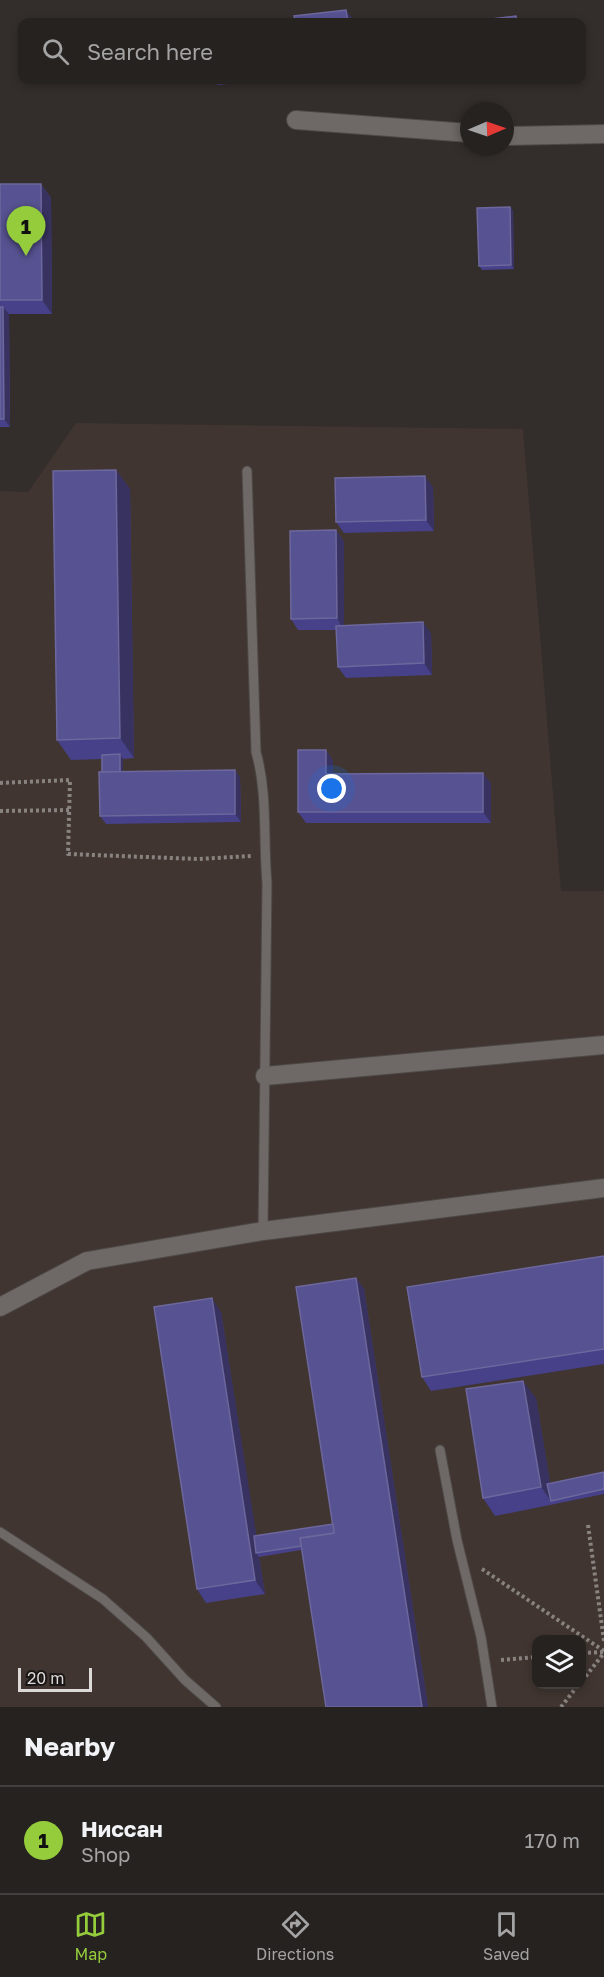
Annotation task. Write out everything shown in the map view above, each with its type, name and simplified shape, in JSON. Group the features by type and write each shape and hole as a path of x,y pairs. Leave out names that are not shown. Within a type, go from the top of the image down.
{"street":[{"path":"296,120 460,132"},
{"path":"514,136 604,134"},
{"path":"265,1076 604,1045"},
{"path":"0,1307 87,1261 263,1231 604,1188"}],"lane":[{"path":"247,471 256,752 262,775 267,883 263,1231"},
{"path":"440,1450 485,1662 492,1707"},
{"path":"0,1532 103,1599 146,1637 184,1680 216,1707"}],"path":[{"path":"0,783 70,780 68,854 198,859 264,855"},
{"path":"0,811 69,810"},
{"path":"588,1525 604,1641"},
{"path":"461,1555 604,1652"},
{"path":"586,1653 604,1652"},
{"path":"586,1675 604,1652"},
{"path":"485,1662 532,1657"},
{"path":"561,1707 575,1689"}],"shaded area":[{"path":"76,423 523,429 561,891 604,891 604,1707 0,1707 0,491 28,492"}],"building":[{"path":"346,10 347,18 294,18 294,16"},
{"path":"0,184 41,184 42,300 0,300"},
{"path":"510,207 511,265 479,266 477,208"},
{"path":"0,307 3,307 4,419 0,419"},
{"path":"116,470 120,738 57,740 53,471"},
{"path":"425,476 426,520 336,522 335,478"},
{"path":"336,530 337,618 291,619 290,531"},
{"path":"423,622 424,663 338,667 336,626"},
{"path":"298,750 326,750 326,774 483,773 483,812 298,812"},
{"path":"120,754 120,772 102,772 102,755"},
{"path":"235,770 235,814 100,816 99,772"},
{"path":"604,1256 604,1349 422,1377 407,1287"},
{"path":"356,1278 422,1707 326,1707 300,1538 334,1533 296,1287"},
{"path":"212,1298 255,1580 197,1589 154,1307"},
{"path":"523,1381 541,1487 483,1498 466,1389"},
{"path":"604,1472 604,1489 551,1501 547,1484"},
{"path":"333,1524 334,1533 300,1538 301,1546 256,1553 254,1536"}],"place":[{"name":"Ниссан","path":"26,256"}]}
